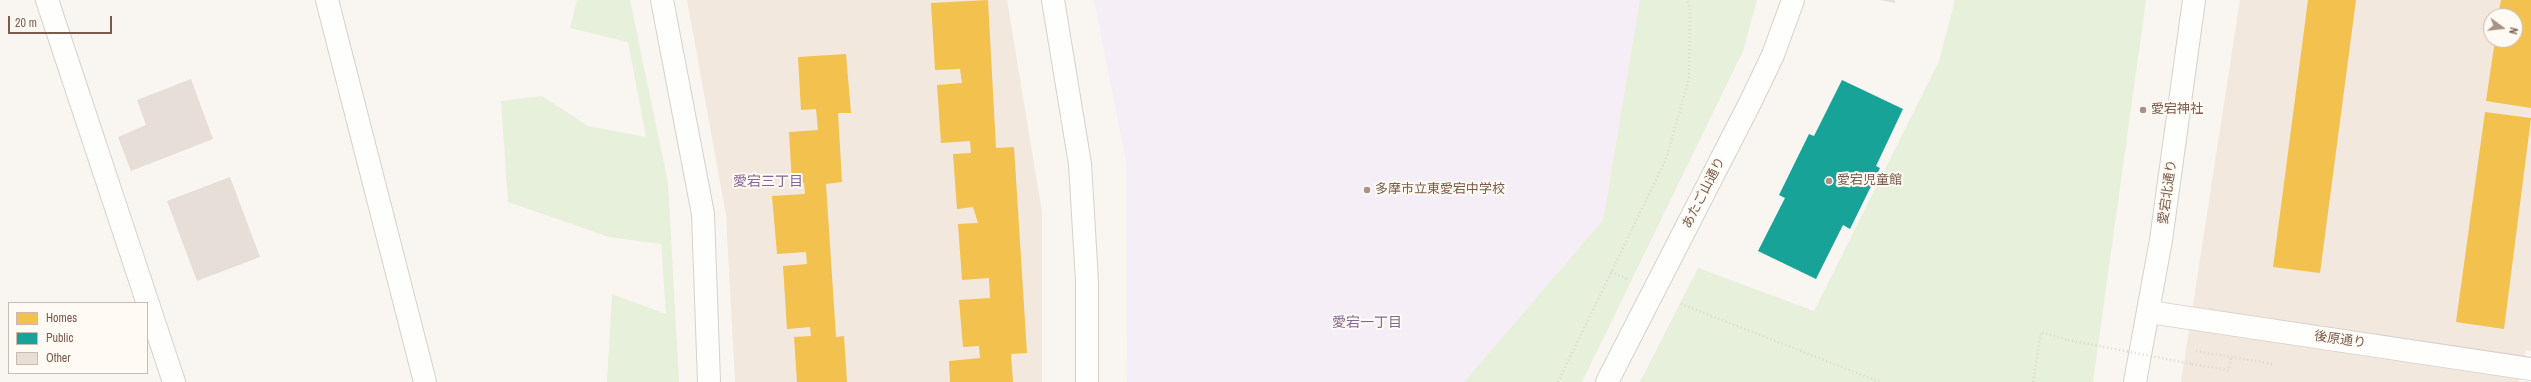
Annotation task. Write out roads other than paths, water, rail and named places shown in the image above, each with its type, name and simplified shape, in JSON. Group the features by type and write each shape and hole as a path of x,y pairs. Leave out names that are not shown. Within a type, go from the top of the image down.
{"street":[{"path":"47,0 147,302"},
{"path":"327,0 425,382"},
{"path":"662,0 703,214 709,382"},
{"path":"1053,0 1080,164 1087,281 1087,382"},
{"name":"あたご山通り","path":"1607,382 1750,103 1773,55 1793,0"},
{"name":"愛宕北通り","path":"2135,382 2161,240 2194,0"},
{"path":"148,304 174,382"},
{"name":"後原通り","path":"2148,312 2531,369"}],"place":[{"name":"愛宕神社","path":"2143,110"},
{"name":"愛宕児童館","path":"1829,181"},
{"name":"多摩市立東愛宕中学校","path":"1367,190"}],"district":[{"name":"愛宕三丁目","path":"768,182"},
{"name":"愛宕一丁目","path":"1367,323"}]}
